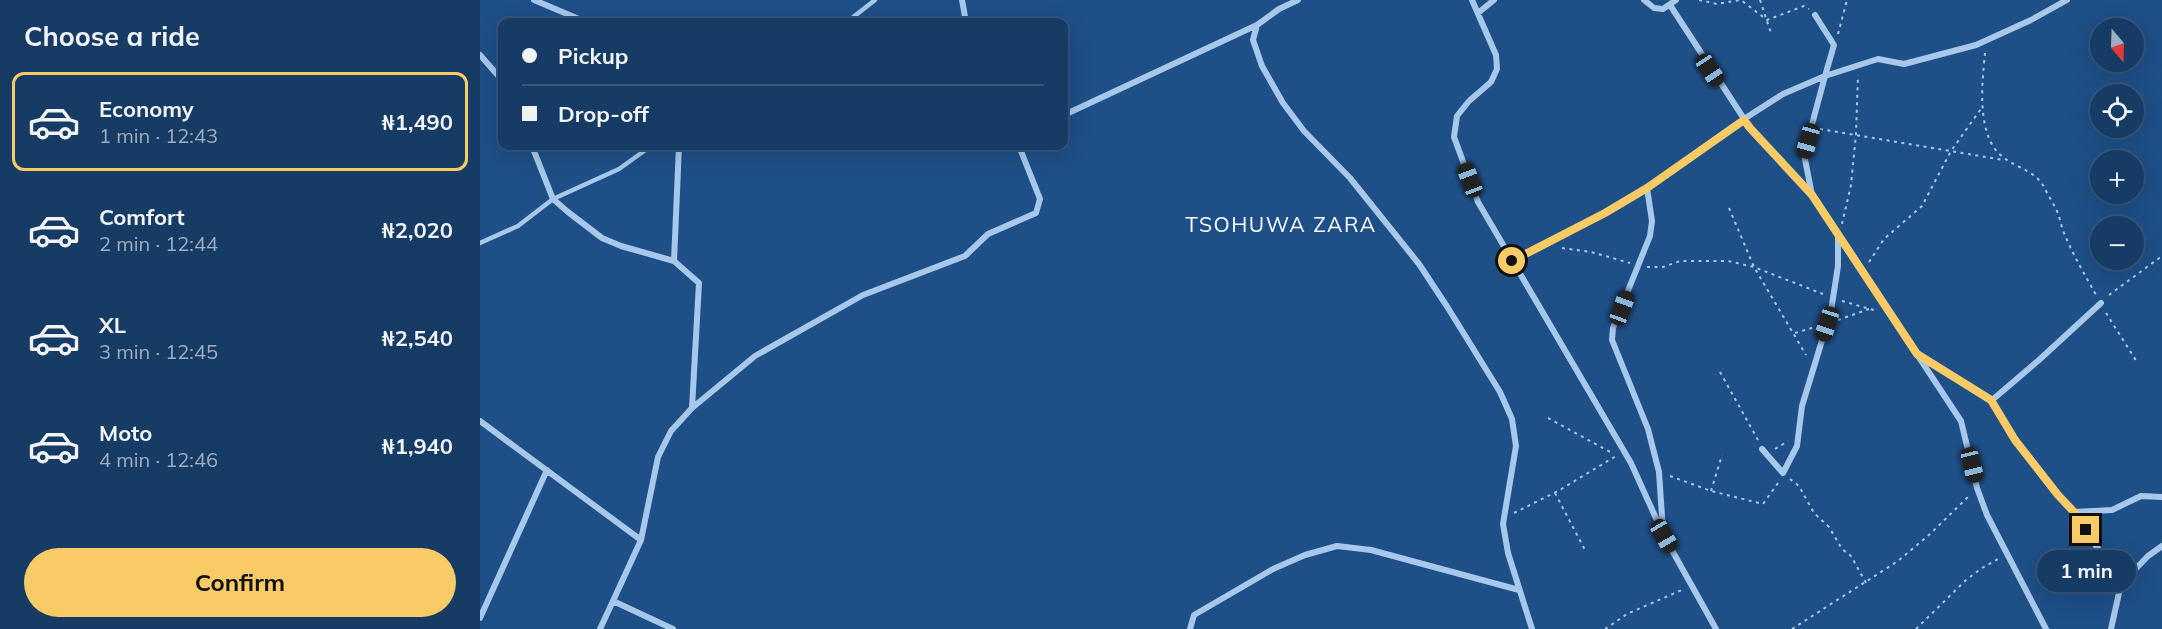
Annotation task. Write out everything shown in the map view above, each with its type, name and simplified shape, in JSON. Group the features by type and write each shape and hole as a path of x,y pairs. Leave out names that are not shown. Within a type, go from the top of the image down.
{"street":[{"path":"534,0 577,18"},
{"path":"962,0 965,18"},
{"path":"1068,113 1257,25 1279,9 1298,0"},
{"path":"1472,0 1496,55 1497,69 1491,82 1469,101 1457,116 1454,137 1478,202 1630,463 1664,536 1716,629"},
{"path":"1478,13 1494,0"},
{"path":"1644,0 1654,8 1663,9 1673,2 1744,120 1812,195 1961,421 1977,488 1988,516 2046,629"},
{"path":"1512,261 1605,213 1647,188 1783,94 1825,76 1878,59 1904,64 1976,45 2031,20 2067,0"},
{"path":"1812,195 1804,154 1834,45 1815,15"},
{"path":"1257,25 1253,40 1262,66 1283,103 1304,131 1350,178 1419,264 1500,393 1512,419 1516,446 1504,519 1508,553 1533,629"},
{"path":"480,55 498,75"},
{"path":"534,150 553,199 602,238 621,246 674,261 699,283 692,408"},
{"path":"674,261 679,150"},
{"path":"600,629 641,540 658,458 671,431 692,408 755,356 863,296 964,256 988,234 1036,213 1040,199 1020,150"},
{"path":"1647,188 1652,221 1650,236 1612,328 1612,340 1648,429 1659,472 1664,536"},
{"path":"1762,449 1783,473 1797,446 1802,406 1833,298 1838,266 1838,235"},
{"path":"1991,400 2101,303"},
{"path":"1917,354 1991,400 2015,440 2074,512 2121,584"},
{"path":"480,421 641,540"},
{"path":"480,618 547,470"},
{"path":"2074,512 2112,510 2141,496 2162,497"},
{"path":"1190,629 1194,615 1273,569 1305,555 1337,546 1371,550 1519,590"},
{"path":"2111,629 2121,584 2148,556 2162,546"},
{"path":"613,601 673,629"}],"lane":[{"path":"852,18 875,0"},
{"path":"480,243 518,226 553,199 619,169 645,150"}],"path":[{"path":"1699,0 1717,4 1741,0 1767,20"},
{"path":"1760,0 1771,33"},
{"path":"1834,45 1847,0"},
{"path":"1767,20 1804,6"},
{"path":"1986,41 1982,93 1987,135 1996,152 2006,160 2024,168 2043,184 2079,264 2137,362"},
{"path":"1838,235 1851,185 1856,134 1857,65"},
{"path":"1863,272 1884,239 1922,206 1951,152 1983,106"},
{"path":"1811,128 2006,160"},
{"path":"1729,208 1754,267 1813,368"},
{"path":"1543,245 1591,252 1650,268 1663,267 1680,261 1728,261 1754,267 1833,298 1891,315"},
{"path":"2101,303 2162,256"},
{"path":"1794,333 1869,309"},
{"path":"1720,372 1743,417 1755,432 1762,449 1775,449 1798,435"},
{"path":"1504,519 1555,493 1617,455 1548,418"},
{"path":"1712,491 1722,455"},
{"path":"1659,472 1712,491 1763,504 1783,473 1798,486 1814,513 1829,527 1842,549 1851,556 1866,583"},
{"path":"1792,629 1898,561 1930,534 1977,488"},
{"path":"1555,493 1586,550"},
{"path":"1916,629 1966,580 2006,555"},
{"path":"1605,629 1627,614 1692,585"}],"district":[{"name":"TSOHUWA ZARA","path":"1281,225"}],"route":[{"path":"1512,261 1605,213 1647,188 1744,120 1812,195 1917,354 1991,400 2015,440 2086,530"}]}
